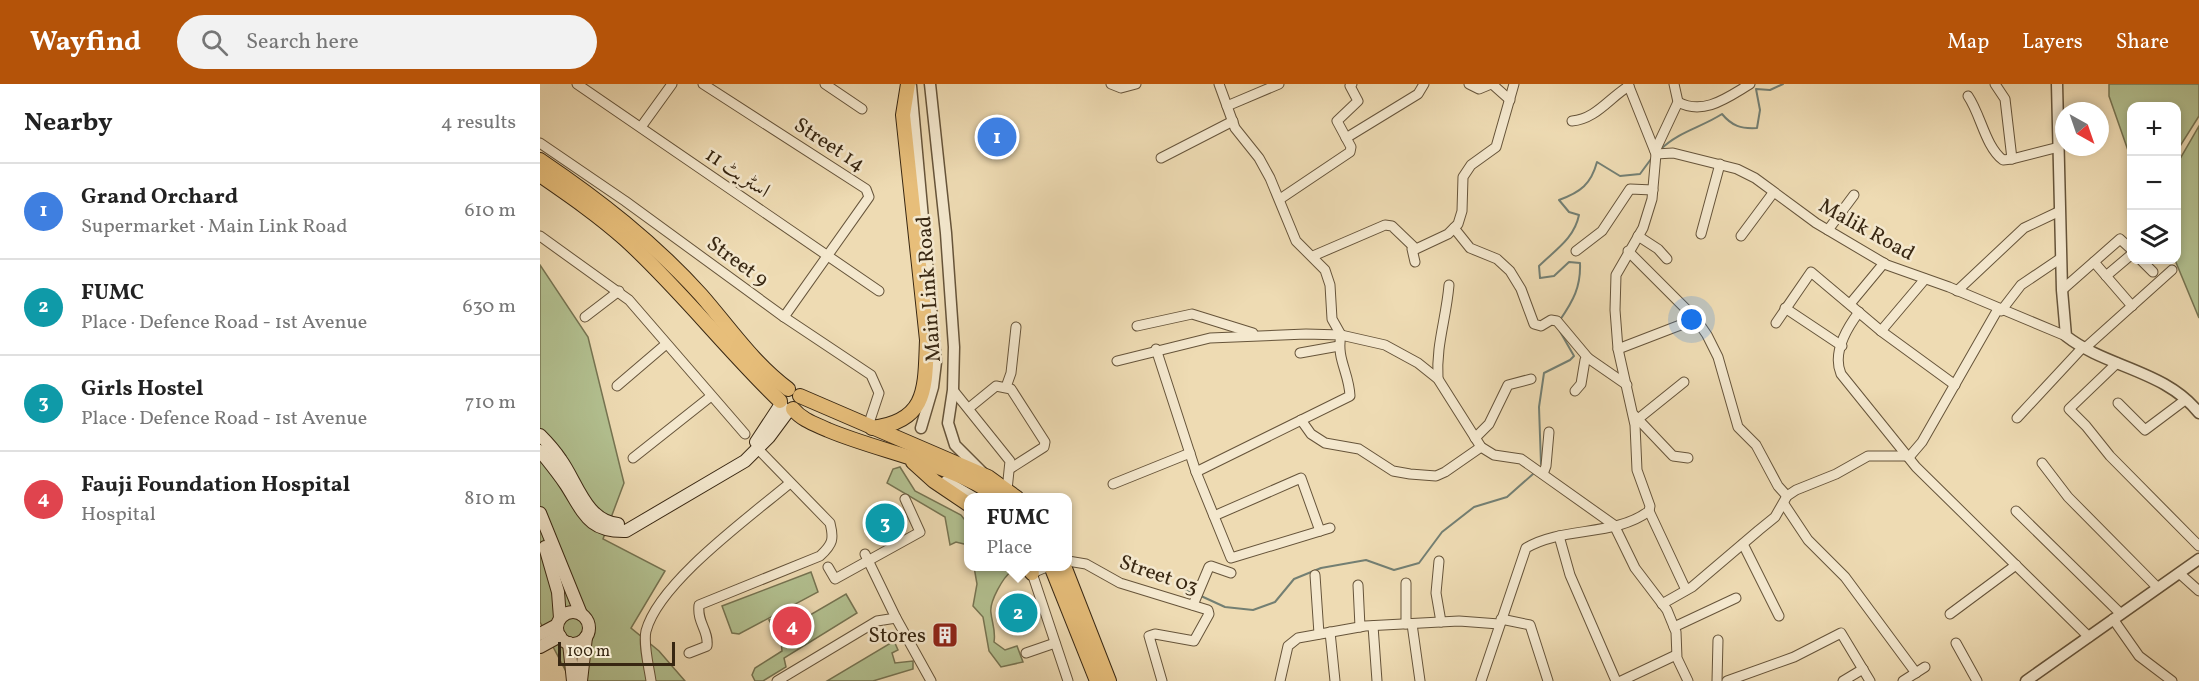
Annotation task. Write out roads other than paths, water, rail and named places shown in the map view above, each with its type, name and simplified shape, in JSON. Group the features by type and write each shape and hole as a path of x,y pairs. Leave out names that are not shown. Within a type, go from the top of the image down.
{"main road":[{"path":"870,427 892,425 915,411 921,398 926,374 927,340 903,115 910,84"},
{"path":"540,160 605,204 652,244 701,296 750,355 788,389 796,390 800,396 988,477 1005,493"},
{"path":"540,176 580,201 624,238 681,295 739,360 799,417 852,440 904,456 1000,493"},
{"path":"540,451 559,474 582,514 596,526 615,531 634,528 702,489 758,449 777,429 786,406 781,394 788,389"},
{"path":"786,406 798,406 800,396"},
{"path":"540,435 562,460 583,499 596,514 615,524 627,523 737,458 757,441 786,406"},
{"path":"904,456 934,481 964,501"},
{"path":"540,513 581,614 588,622 581,681"},
{"path":"540,533 555,578 562,631 573,681"},
{"path":"1052,571 1096,681"},
{"path":"1066,571 1109,681"},
{"path":"540,646 562,631 570,612 581,614"},
{"path":"540,634 562,631 576,643 586,637"}],"street":[{"name":"اسٹریٹ 11","path":"577,84 879,291"},
{"path":"641,127 672,84"},
{"name":"Street 14","path":"703,84 866,189 869,197 784,317"},
{"path":"825,84 862,109"},
{"name":"Main Link Road","path":"910,84 936,362 933,387 921,428"},
{"name":"Main Link Road","path":"930,84 954,347 953,390 948,423 955,445 988,477"},
{"path":"1111,84 1121,88 1136,84"},
{"path":"1196,472 1350,396 1339,346 1341,335 1332,319 1330,285 1325,270 1296,242 1280,200 1259,158 1233,121 1219,84"},
{"path":"1227,106 1279,84"},
{"path":"1280,200 1350,152 1351,147 1337,121 1358,101 1350,86 1352,84"},
{"path":"1346,138 1418,94 1424,84"},
{"path":"1469,84 1479,89 1492,84 1510,100"},
{"path":"1412,249 1425,246 1454,228 1462,211 1463,177 1471,165 1496,147 1514,84"},
{"path":"1674,84 1678,102 1655,152 1653,190 1643,228 1616,274 1618,349 1636,417 1637,470 1649,500 1649,511 1686,591"},
{"path":"1678,102 1690,107 1708,106 1750,84"},
{"path":"1995,84 2005,99 2012,159"},
{"path":"2057,84 2058,102"},
{"path":"1572,122 1595,114 1629,85 1655,152"},
{"path":"1968,96 1977,110 1994,150 2003,160 2055,148"},
{"path":"1161,158 1233,121"},
{"name":"Street 9","path":"540,143 875,380 879,393 870,427"},
{"name":"Malik Road","path":"1655,152 1673,153 1737,169 1755,178 1828,230 1884,263 2066,336"},
{"path":"2059,156 2062,290 2066,336 2117,363 2155,377 2199,412"},
{"path":"1701,234 1720,164"},
{"path":"1576,251 1602,231 1630,189 1653,190"},
{"path":"1741,236 1773,193"},
{"path":"1828,230 1854,195"},
{"path":"1957,291 2024,228 2060,211"},
{"path":"1312,256 1385,225 1392,226 1412,249 1415,262"},
{"path":"1454,228 1470,248 1497,259 1510,271 1521,289 1534,324 1541,326 1551,320 1559,322 1588,358 1627,385"},
{"path":"540,236 619,291 745,434"},
{"path":"1638,236 1658,249 1667,259"},
{"path":"2062,290 2120,239 2127,247"},
{"path":"1628,251 1696,320 1718,357 1738,427 1756,445 1803,533 1845,577 1921,670 1903,681"},
{"path":"2106,276 2127,257"},
{"path":"1662,604 1686,591 1775,517 1785,500 1868,456 1910,456 1922,442 2000,310 2021,285 2061,258"},
{"path":"2094,262 2132,306"},
{"path":"1850,304 1884,263"},
{"path":"2145,264 2153,272"},
{"path":"2018,418 2084,347 2172,270"},
{"path":"1776,323 1811,272 1881,331 1955,385"},
{"path":"1881,331 1925,279"},
{"path":"1438,379 1436,353 1447,316 1449,285"},
{"path":"585,317 619,291"},
{"path":"1785,308 1842,346"},
{"path":"1859,312 1846,329 1838,363 1840,374 1910,456 1916,467 2089,637"},
{"path":"1137,326 1192,314 1264,335"},
{"path":"1618,349 1696,320"},
{"path":"1006,387 1011,373 1016,327"},
{"path":"1117,361 1156,349 1210,338 1341,335 1385,345 1418,363 1438,379 1478,442 1499,456 1521,459 1614,525 1635,568 1662,604 1674,627 1676,655 1688,681"},
{"path":"617,386 665,345"},
{"path":"1300,353 1339,346"},
{"path":"1156,349 1196,472 1232,558 1330,528"},
{"path":"1575,391 1581,384 1585,360 1588,358"},
{"path":"2117,363 2069,409 2110,456 2199,546"},
{"path":"1301,420 1311,434 1325,443 1359,449 1393,471 1436,476 1478,442 1508,385 1532,379"},
{"path":"1636,417 1684,382"},
{"path":"969,408 996,387 1011,389 1045,442 1044,447 1011,468"},
{"path":"953,390 1010,461 1007,493"},
{"path":"633,458 710,397"},
{"path":"2118,403 2145,430 2184,400"},
{"path":"1636,417 1673,456 1688,458"},
{"path":"1543,474 1549,432"},
{"path":"689,652 706,646 708,638 698,618 699,605 820,556 831,546 834,538 830,523 758,449"},
{"path":"1113,484 1190,453"},
{"path":"2042,463 2068,497 2158,588"},
{"path":"1214,516 1301,478 1320,531"},
{"path":"946,481 966,493"},
{"path":"651,681 646,631 671,589 698,561 790,483"},
{"path":"828,567 835,579 867,558 920,532 905,499"},
{"path":"1481,681 1526,548 1558,536 1614,525 1649,511"},
{"path":"2016,511 2117,617 2139,656 2167,680"},
{"path":"1558,536 1570,575 1616,681"},
{"path":"1743,544 1779,616"},
{"path":"867,558 896,618 931,681"},
{"path":"2026,681 2199,559"},
{"path":"1438,561 1436,593 1441,622"},
{"name":"Street 03","path":"1072,562 1086,564 1120,582 1196,598 1206,609 1209,614 1194,641 1152,634 1149,636 1161,681"},
{"path":"1950,614 2016,565"},
{"path":"1196,598 1211,566 1231,573"},
{"path":"1030,571 1068,681"},
{"path":"2179,573 2199,591"},
{"path":"1315,574 1320,634"},
{"path":"1406,583 1409,624 1420,681"},
{"path":"1358,585 1360,627"},
{"path":"1674,627 1736,598"},
{"path":"777,681 877,621 896,618"},
{"path":"1280,681 1288,646 1292,641 1360,627 1500,621 1530,625 1548,681"},
{"path":"1373,626 1377,681"},
{"path":"1330,632 1335,681"},
{"path":"1727,681 1794,657 1841,633 1870,681"},
{"path":"1717,681 1718,640"},
{"path":"1026,653 1055,643"},
{"path":"1956,643 1977,681"},
{"path":"1621,681 1676,655"},
{"path":"1843,681 1863,669"}],"waterway":[{"path":"1661,149 1675,138 1722,114 1737,126 1757,128 1760,110 1756,89 1770,90 1783,84"},
{"path":"1560,320 1575,293 1580,263 1569,262 1554,276 1540,278 1539,266 1563,244 1577,223 1579,215 1569,212 1559,200 1584,186 1592,176 1597,162 1620,176 1640,174 1651,159"},
{"path":"1541,464 1539,407 1544,373 1574,356 1558,328"},
{"path":"1201,596 1225,607 1253,610 1275,602 1294,579 1321,568 1366,560 1394,570 1419,563 1442,532 1474,507 1507,497 1533,474"},
{"path":"1180,588 1195,594"}],"place":[{"name":"Grand Orchard","path":"997,137"},
{"name":"Girls Hostel","path":"885,523"},
{"name":"FUMC","path":"1018,613"},
{"name":"Fauji Foundation Hospital","path":"792,626"},
{"name":"Stores","path":"945,635"}]}
